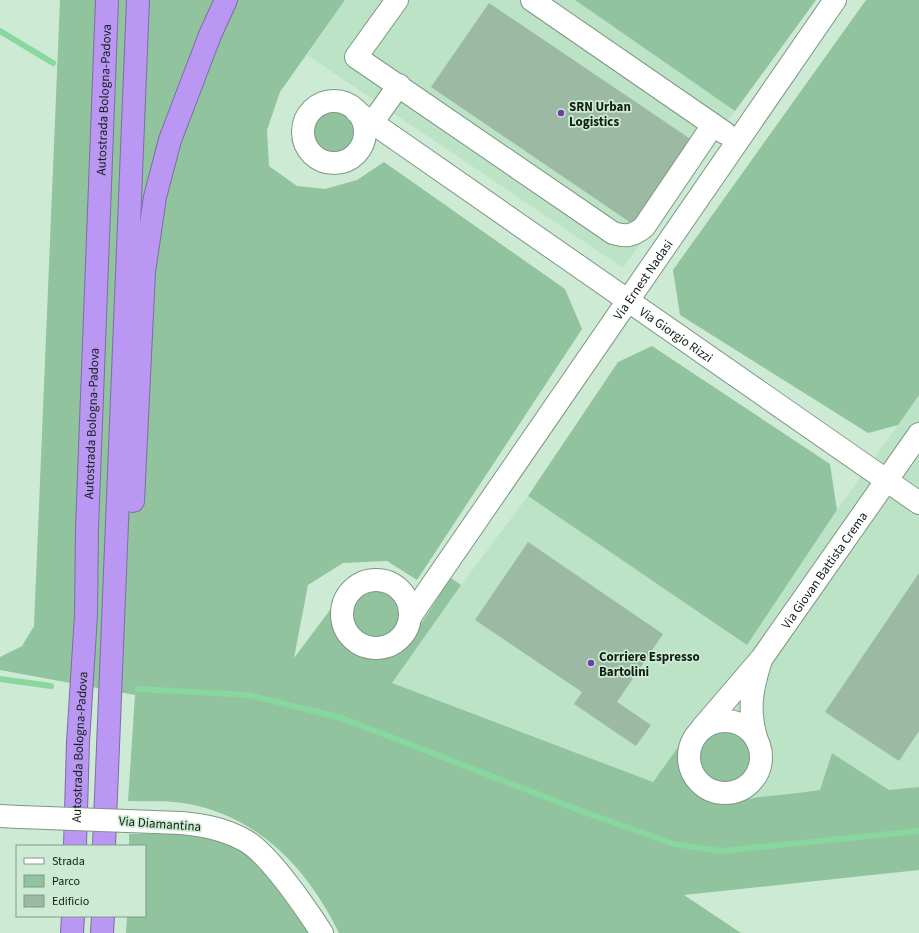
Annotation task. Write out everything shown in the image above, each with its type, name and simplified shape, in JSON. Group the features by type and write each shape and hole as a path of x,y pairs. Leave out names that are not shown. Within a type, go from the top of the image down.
{"highway":[{"path":"92,405 87,179 93,0"},
{"name":"Autostrada Bologna-Padova","path":"75,845 78,742 86,615 87,528 107,0"},
{"path":"104,845 138,0"},
{"path":"109,737 129,594 144,272 155,197 170,140 210,35 226,0"},
{"path":"72,933 73,917"},
{"path":"102,917 102,933"}],"street":[{"path":"397,0 356,57 613,233 623,236 634,235 644,227 713,125"},
{"path":"532,0 737,142"},
{"name":"Via Ernest Nadasi","path":"451,559 434,576 421,584 408,586 394,585 384,581 373,580 363,583 354,589 347,598 343,608 342,618 346,629 352,638 361,644 372,648 383,648 393,644 402,637 408,628 410,617 451,559 835,0"},
{"path":"362,145 365,117 398,86"},
{"name":"Via Giorgio Rizzi","path":"407,148 385,143 362,145 349,159 339,163 329,163 320,160 311,154 302,136 303,127 306,117 312,109 321,104 330,101 340,102 350,106 407,148 886,481"},
{"name":"Via Giovan Battista Crema","path":"762,658 754,684 752,705 752,723 761,751 761,762 758,773 752,782 733,793 710,791 700,784 692,774 688,762 689,750 693,738 762,658 919,434"},
{"path":"886,481 919,503"},
{"path":"394,585 407,599 410,608 410,617"},
{"path":"702,728 713,722 726,721 739,723 750,730 758,741"},
{"name":"Via Diamantina","path":"10,816 181,823 204,825 228,832 247,842 263,854 303,905 322,933"}],"shaded area":[{"path":"345,0 575,0 735,111 623,268 307,55"},
{"path":"919,395 919,787 889,790 833,753 820,790 735,800 721,800 708,796 694,787 684,774 678,759 679,747 653,782 392,683 461,585 528,496 747,644 837,510"}],"green space":[{"path":"60,0 345,0 280,92 267,130 269,166 297,186 325,189 357,180 384,162 565,289 582,329 417,580 387,561 343,563 308,585 294,658 333,606 337,628 343,641 349,648 366,654 386,653 395,649 410,638 451,578 461,585 392,683 653,782 679,746 681,765 689,782 703,794 722,800 740,800 820,790 832,753 889,790 919,787 919,870 684,895 741,933 339,933 327,910 297,868 279,850 259,834 238,821 215,811 189,804 128,801 135,695 0,670 0,657 22,646 34,626"},
{"path":"575,0 816,0 735,111"},
{"path":"866,0 919,0 919,395 898,425 868,433 680,315 673,270"},
{"path":"332,103 343,105 352,111 358,120 360,131 358,142 352,151 343,157 332,159 321,157 312,151 306,142 304,131 306,120 312,111 321,105"},
{"path":"652,346 830,464 837,510 747,645 528,496 618,362"},
{"path":"376,585 392,590 400,598 405,614 400,630 392,638 376,643 360,638 352,630 347,614 352,598 360,590"},
{"path":"725,726 742,731 747,735 751,740 756,757 751,774 747,779 742,783 725,788 708,783 703,779 699,774 694,757 699,740 703,735 708,731"},
{"path":"129,834 174,834 208,837 234,846 260,865 282,891 309,933 126,933 127,917 146,917 146,845 129,845"}],"building":[{"name":"SRN Urban Logistics","path":"489,3 692,140 634,225 431,87"},
{"name":"Corriere Espresso Bartolini","path":"528,542 663,634 617,702 651,725 636,746 574,704 582,692 475,620"},
{"path":"919,573 919,731 899,761 825,712"}],"waterway":[{"path":"0,31 53,63"},
{"path":"0,679 51,686"},
{"path":"138,689 249,695 342,718 576,809 674,844 720,851 919,831"}],"place":[{"name":"SRN Urban Logistics","path":"561,113"},
{"name":"Corriere Espresso Bartolini","path":"591,663"}]}
